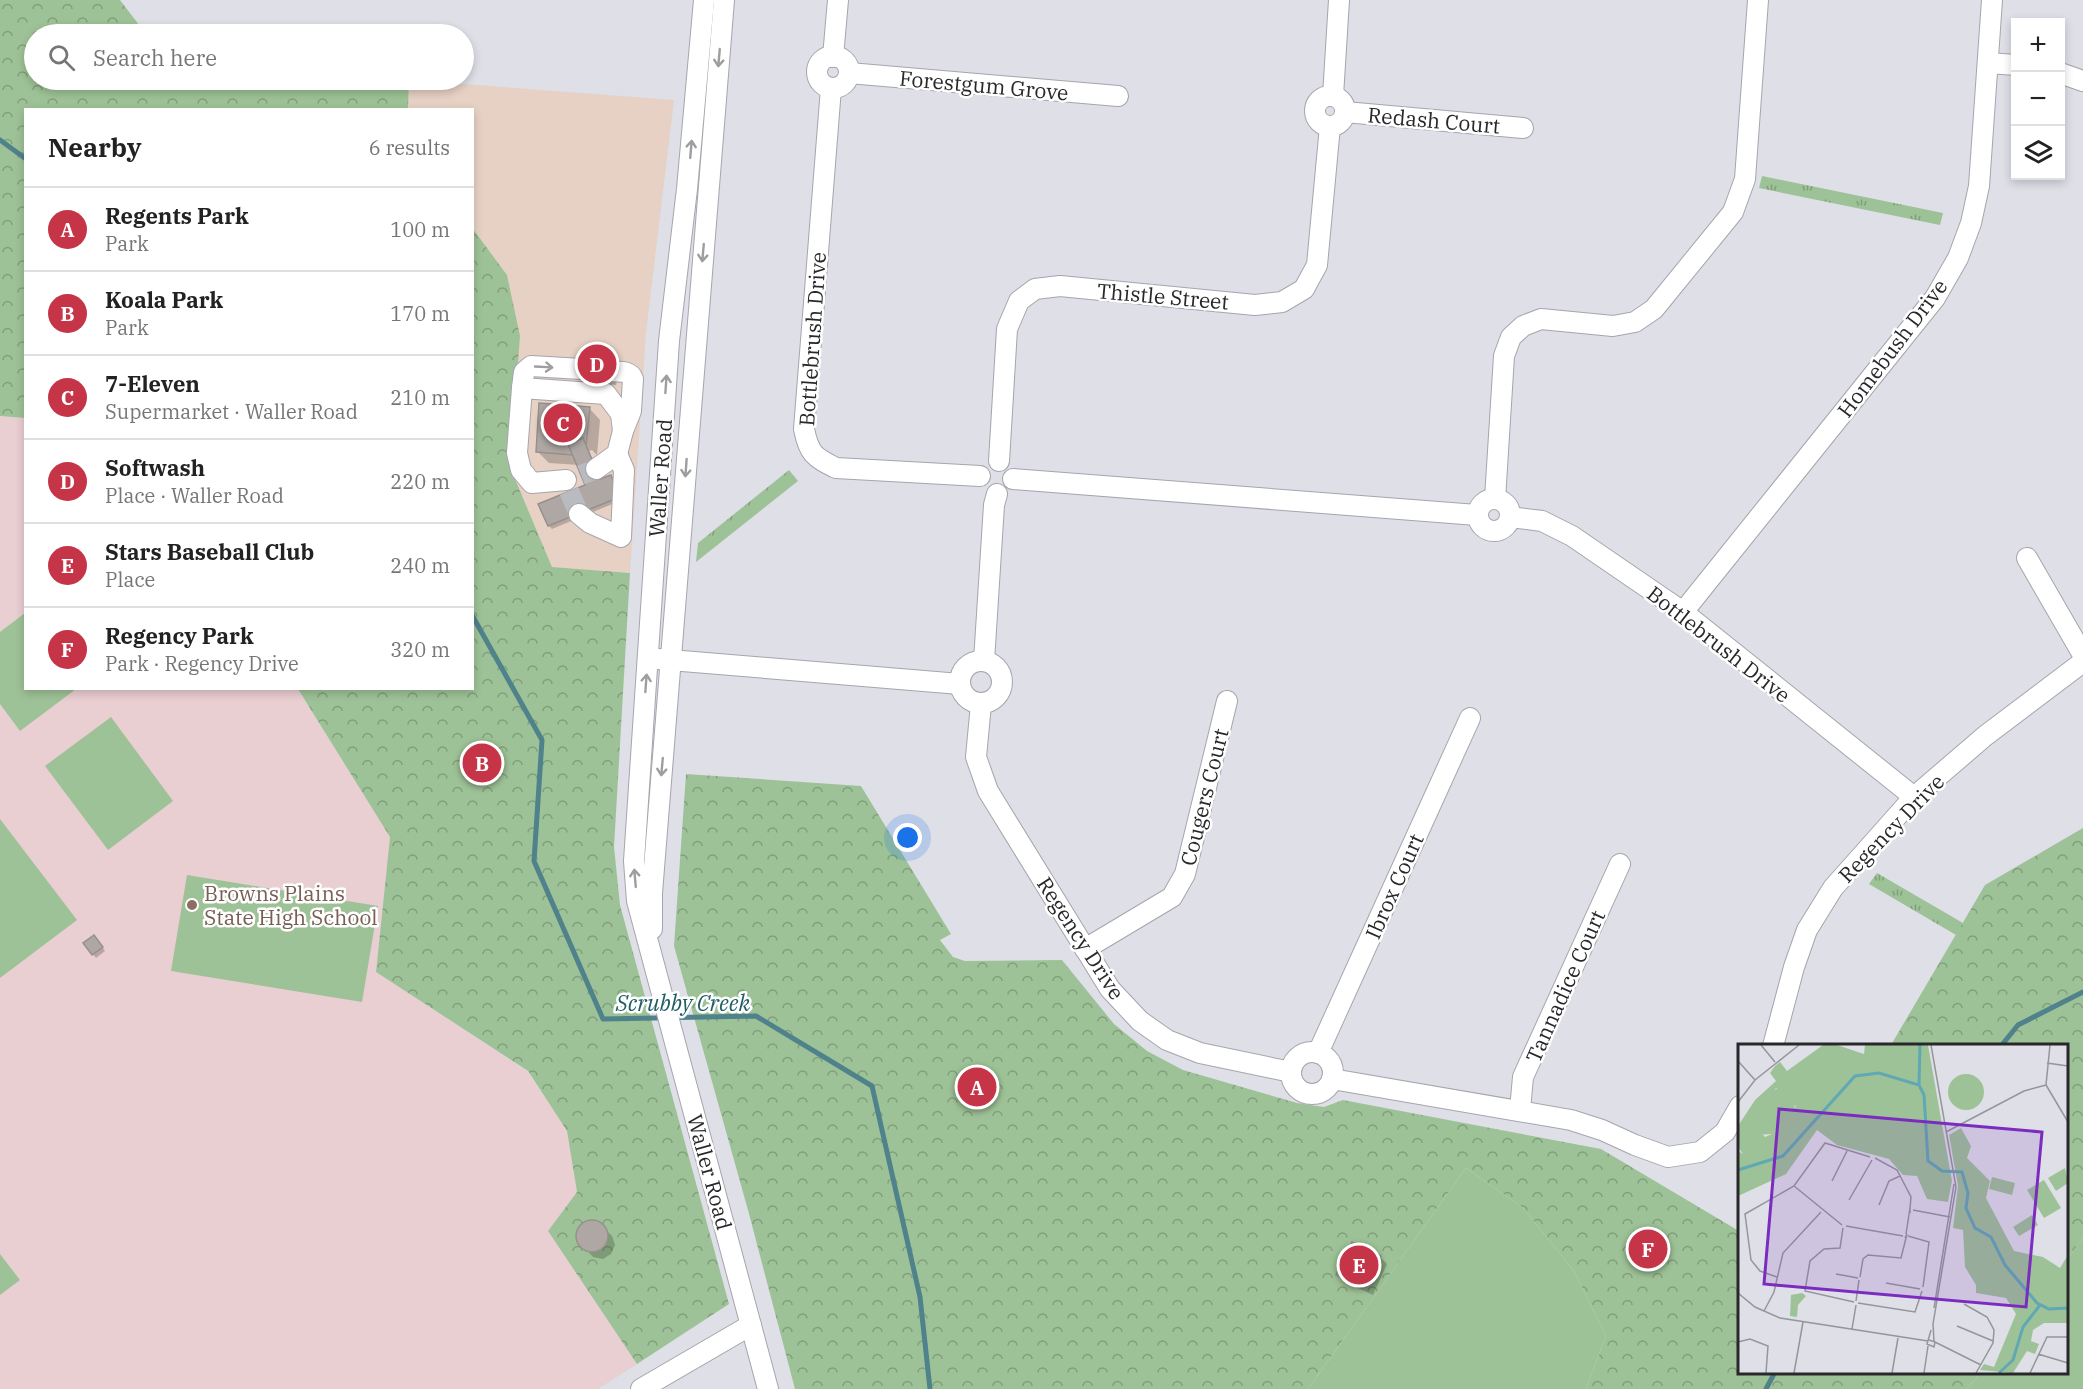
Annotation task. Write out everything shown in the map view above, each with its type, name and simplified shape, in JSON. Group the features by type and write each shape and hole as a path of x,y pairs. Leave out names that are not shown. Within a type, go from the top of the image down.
{"street":[{"name":"Waller Road","path":"704,0 687,189 669,341 634,861 637,901 768,1389"},
{"name":"Waller Road","path":"652,956 652,893 724,0"},
{"path":"834,57 838,0"},
{"path":"1339,0 1340,121 1330,126 1319,121 1315,110 1321,99 1339,104"},
{"path":"1496,499 1504,356 1511,337 1523,326 1541,319 1613,326 1635,322 1654,309 1733,212 1745,179 1758,0"},
{"name":"Homebush Drive","path":"1683,612 1935,298 1958,258 1971,223 1979,186 1992,0"},
{"path":"834,57 843,60 849,73 845,83 831,88 822,83 817,74 824,60 834,57"},
{"path":"1988,63 2011,65"},
{"name":"Forestgum Grove","path":"849,73 1118,96"},
{"path":"2065,74 2083,81"},
{"name":"Bottlebrush Drive","path":"831,88 804,429 808,448 816,458 836,468 980,476"},
{"name":"Redash Court","path":"1339,104 1523,128"},
{"name":"Thistle Street","path":"999,461 1007,329 1019,301 1035,289 1060,286 1255,304 1282,302 1304,289 1317,265 1330,126"},
{"path":"687,189 708,191"},
{"path":"582,369 531,366 524,372 517,453 521,470 532,483 578,479 617,454"},
{"path":"579,514 590,523 621,537 624,470 617,454 631,411 633,379 628,373 610,371"},
{"path":"522,388 606,394 621,414 623,431"},
{"path":"663,426 689,428"},
{"path":"999,461 1009,467 1013,478 1008,489 997,494 984,489 980,476 986,464 999,461"},
{"path":"1013,478 1478,514"},
{"path":"984,661 993,517 997,494"},
{"path":"1496,499 1508,507 1510,517 1505,527 1495,531 1485,529 1478,520 1478,514 1485,501 1496,499"},
{"name":"Bottlebrush Drive","path":"1510,517 1542,520 1572,537 1683,612 1914,798"},
{"path":"2027,558 2083,655"},
{"path":"648,658 960,684"},
{"path":"984,661 992,663 998,669 1003,684 996,698 981,704 966,698 960,684 961,674 966,667 975,662 984,661"},
{"name":"Regency Drive","path":"1774,1044 1794,967 1807,930 1833,888 1914,798 1985,736 2083,662"},
{"name":"Cougers Court","path":"1085,949 1172,897 1185,874 1227,701"},
{"name":"Regency Drive","path":"981,704 976,757 988,791 1110,989 1140,1021 1167,1040 1200,1053 1291,1071"},
{"name":"Ibrox Court","path":"1318,1053 1470,718"},
{"name":"Tannadice Court","path":"1520,1110 1523,1077 1620,864"},
{"path":"1305,1053 1318,1053 1324,1056 1332,1066 1332,1079 1325,1090 1311,1095 1304,1093 1294,1085 1291,1071 1295,1060 1300,1056 1305,1053"},
{"path":"1332,1079 1571,1120 1668,1157 1700,1152 1725,1132 1738,1109"},
{"path":"641,1389 751,1325"}],"shaded area":[{"path":"474,85 674,100 646,333 630,573 552,568 515,479 511,456 507,275 474,230 474,108 408,108 409,90 474,90"},
{"name":"Browns Plains State High School","path":"0,416 24,418 24,690 299,690 390,837 376,972 527,1071 567,1131 577,1192 548,1231 637,1364 598,1389 0,1389"}],"green space":[{"path":"0,0 120,0 138,24 24,24 24,90 409,90 408,108 24,108 24,418 0,416"},
{"path":"1762,176 1943,213 1940,225 1759,188"},
{"path":"474,230 507,275 520,336 511,456 515,479 552,567 630,573 614,847 620,905 729,1304 637,1364 548,1231 577,1192 567,1131 528,1071 376,972 390,837 299,690 474,690"},
{"path":"789,470 798,481 696,562 698,543"},
{"path":"24,614 24,690 75,690 20,731 0,704 0,632"},
{"path":"111,717 173,801 108,850 45,766"},
{"path":"686,774 861,786 951,934 940,940 953,957 965,961 1062,960 1114,1024 1147,1051 1183,1070 1297,1103 1324,1107 1343,1100 1601,1149 1738,1230 1738,1374 1979,1374 1967,1389 1586,1389 1606,1336 1574,1271 1523,1208 1466,1168 1308,1389 795,1389 748,1210 674,946","holes":["1352,1242 1381,1256 1365,1289 1336,1275"]},
{"path":"0,819 77,920 0,978"},
{"path":"2083,828 2083,1238 2068,1258 2068,1044 1892,1044 1985,885"},
{"path":"1877,873 1963,923 1956,935 1869,884"},
{"path":"187,875 378,906 362,1002 171,971"},
{"path":"1466,1168 1523,1208 1574,1271 1606,1336 1586,1389 1308,1389"},
{"path":"2083,1238 2083,1389 1967,1389 1979,1374 2068,1374 2068,1258"},
{"path":"0,1254 20,1280 0,1295"}],"building":[{"path":"583,356 611,358 609,379 581,376"},
{"path":"539,403 590,407 586,446 583,438 568,444 573,455 536,452"},
{"path":"583,438 600,479 611,475 620,497 548,526 538,504 585,485 568,444"},
{"path":"94,935 103,947 92,955 83,943"},
{"path":"592,1220 603,1225 608,1236 603,1247 592,1252 581,1247 576,1236 581,1225"},
{"path":"1352,1242 1381,1256 1365,1289 1336,1275"}],"waterway":[{"name":"Scrubby Creek","path":"0,140 24,158"},
{"name":"Scrubby Creek","path":"474,619 542,740 534,861 603,1019 756,1016 872,1086 920,1297 930,1389"},
{"name":"Scrubby Creek","path":"2003,1044 2018,1025 2083,992"},
{"name":"Scrubby Creek","path":"1766,1389 1774,1374"}],"tunnel":[{"path":"582,369 610,371"},
{"path":"581,475 596,469"},
{"path":"569,491 579,514"}],"place":[{"name":"Softwash","path":"597,364"},
{"name":"7-Eleven","path":"563,423"},
{"name":"Koala Park","path":"482,763"},
{"name":"Browns Plains State High School","path":"192,905"},
{"name":"Regents Park","path":"977,1087"},
{"name":"Regency Park","path":"1648,1249"},
{"name":"Stars Baseball Club","path":"1359,1265"}]}
